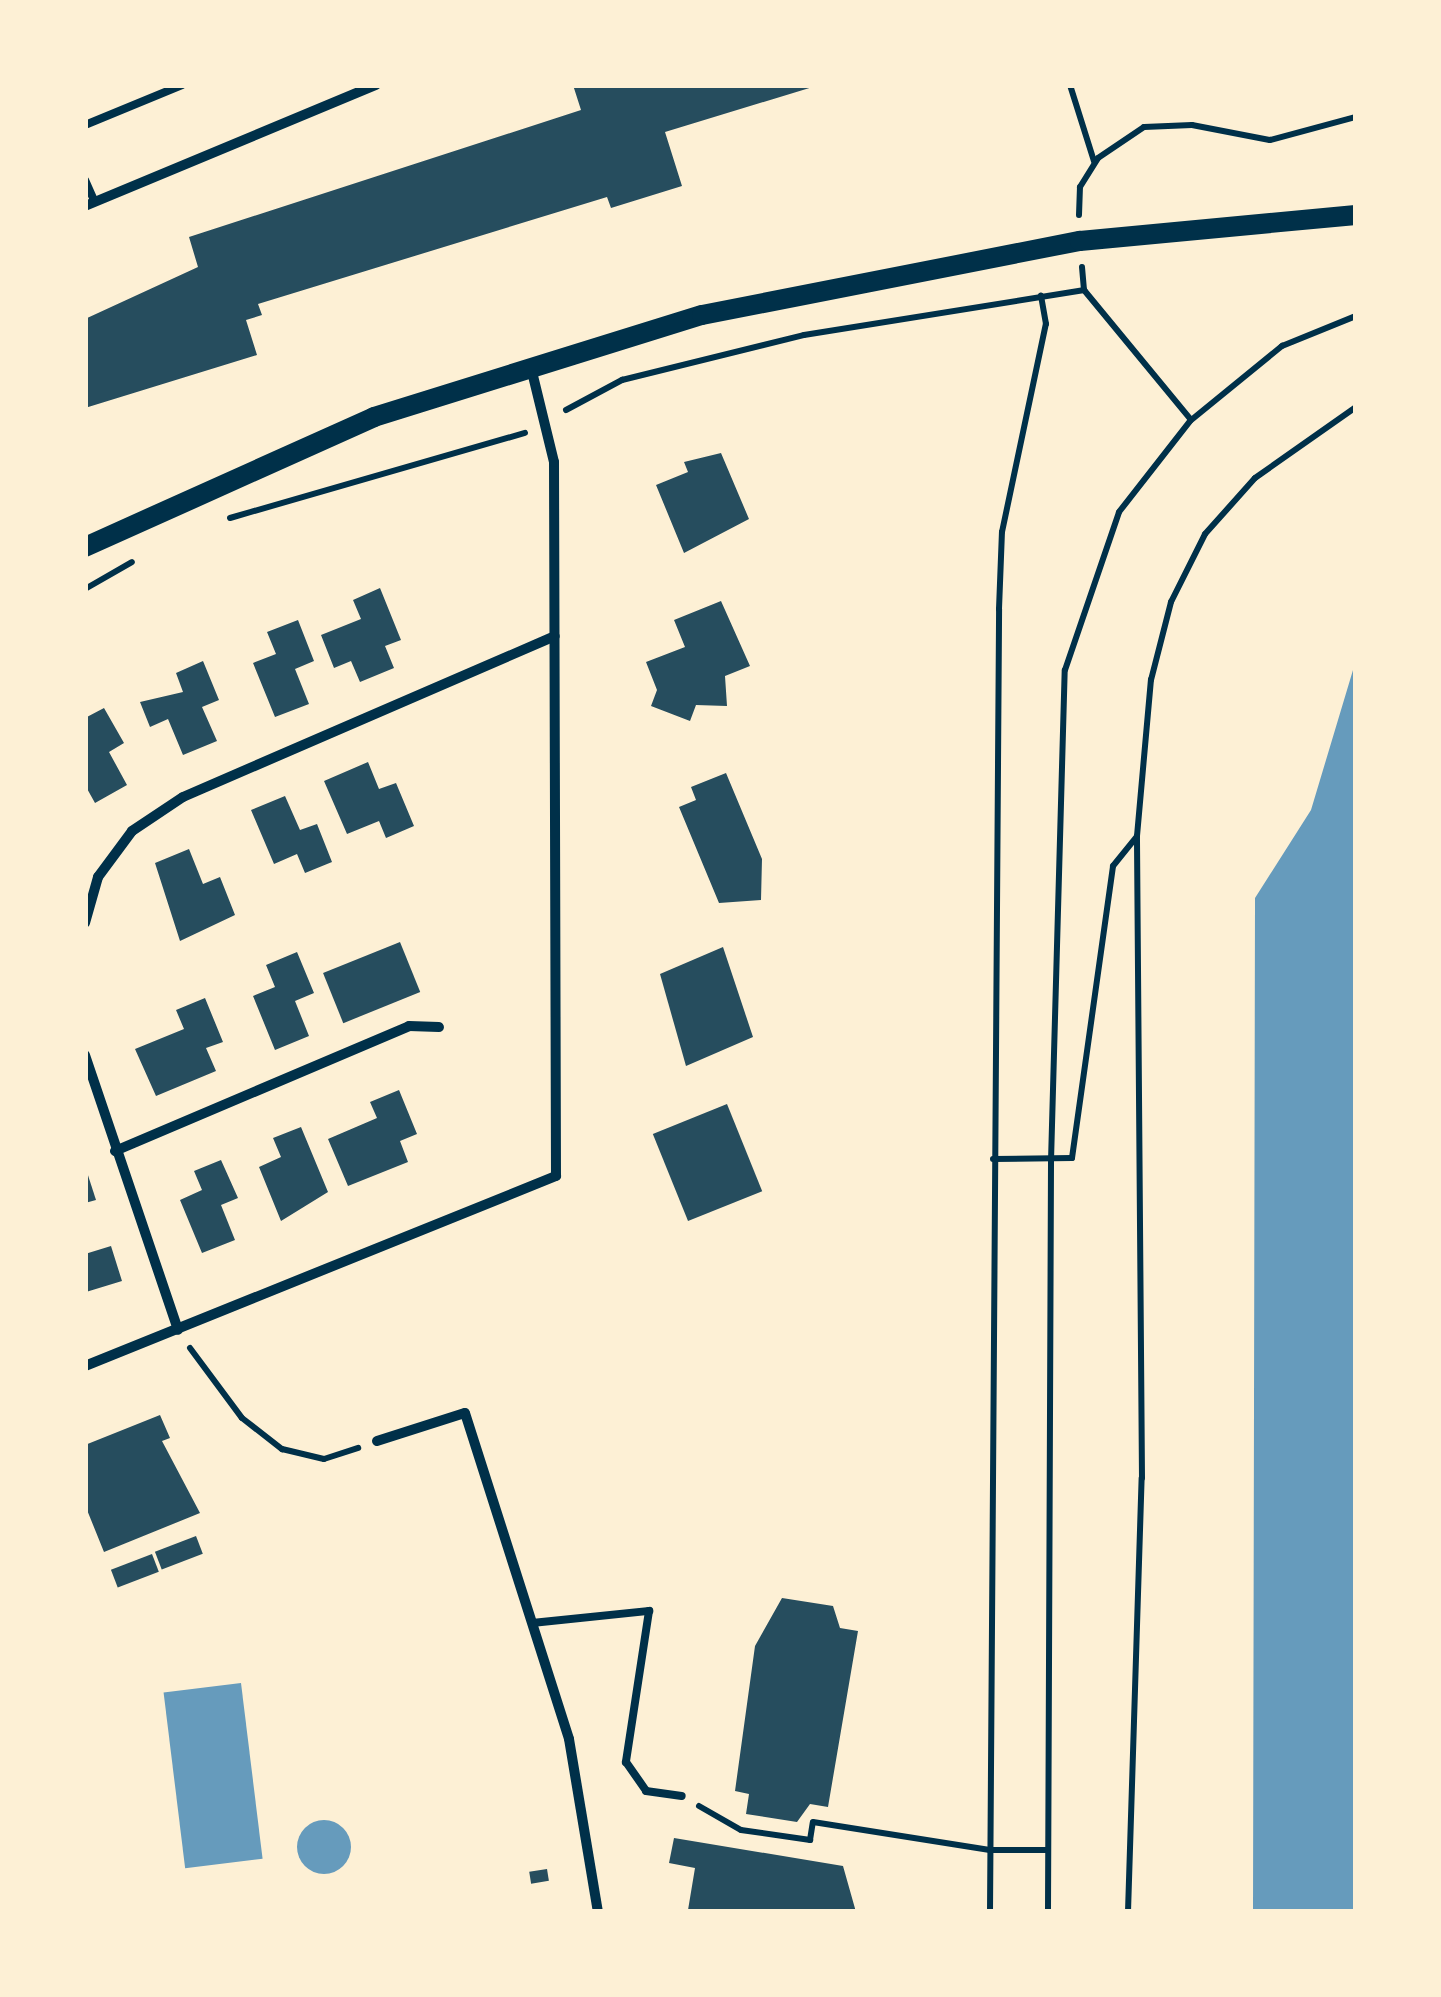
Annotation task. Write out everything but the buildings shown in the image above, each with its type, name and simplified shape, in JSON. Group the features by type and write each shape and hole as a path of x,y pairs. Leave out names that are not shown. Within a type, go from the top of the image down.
{"main road":[{"path":"85,547 221,479 529,362 857,279 1080,241 1356,215"}],"street":[{"path":"90,204 376,85"},
{"path":"85,1366 556,1176 554,462 529,362"},
{"path":"85,923 98,876 132,832 183,796 555,636"},
{"path":"116,1151 409,1026 438,1026"},
{"path":"85,1055 178,1330"},
{"path":"377,1442 465,1413 568,1739 598,1912"}],"lane":[{"path":"85,126 182,85"},
{"path":"85,180 90,204"},
{"path":"532,1623 649,1611 626,1762 646,1791 682,1796"}],"path":[{"path":"1070,85 1094,162"},
{"path":"1192,420 1084,290 1080,186 1094,162 1144,127 1192,125 1270,140 1356,118"},
{"path":"214,525 544,424 622,380 921,311 1084,290"},
{"path":"990,1912 992,1160 1002,532 1046,324 1041,295"},
{"path":"1048,1912 1050,1160 1066,670 1118,512 1192,420 1282,346 1356,316"},
{"path":"1128,1912 1142,1478 1137,836 1151,680 1188,568 1255,478 1356,407"},
{"path":"85,589 151,553"},
{"path":"992,1160 1072,1158 1113,866 1137,836"},
{"path":"178,1330 242,1418 282,1449 324,1458 377,1442"},
{"path":"682,1796 740,1830 810,1840 814,1822 990,1850 1048,1850"}],"water":[{"path":"1356,660 1356,1912 1253,1912 1255,898 1311,810"},
{"path":"241,1683 263,1859 185,1868 164,1693"},
{"path":"324,1820 343,1828 351,1847 343,1866 324,1874 305,1866 297,1847 305,1828"}]}
